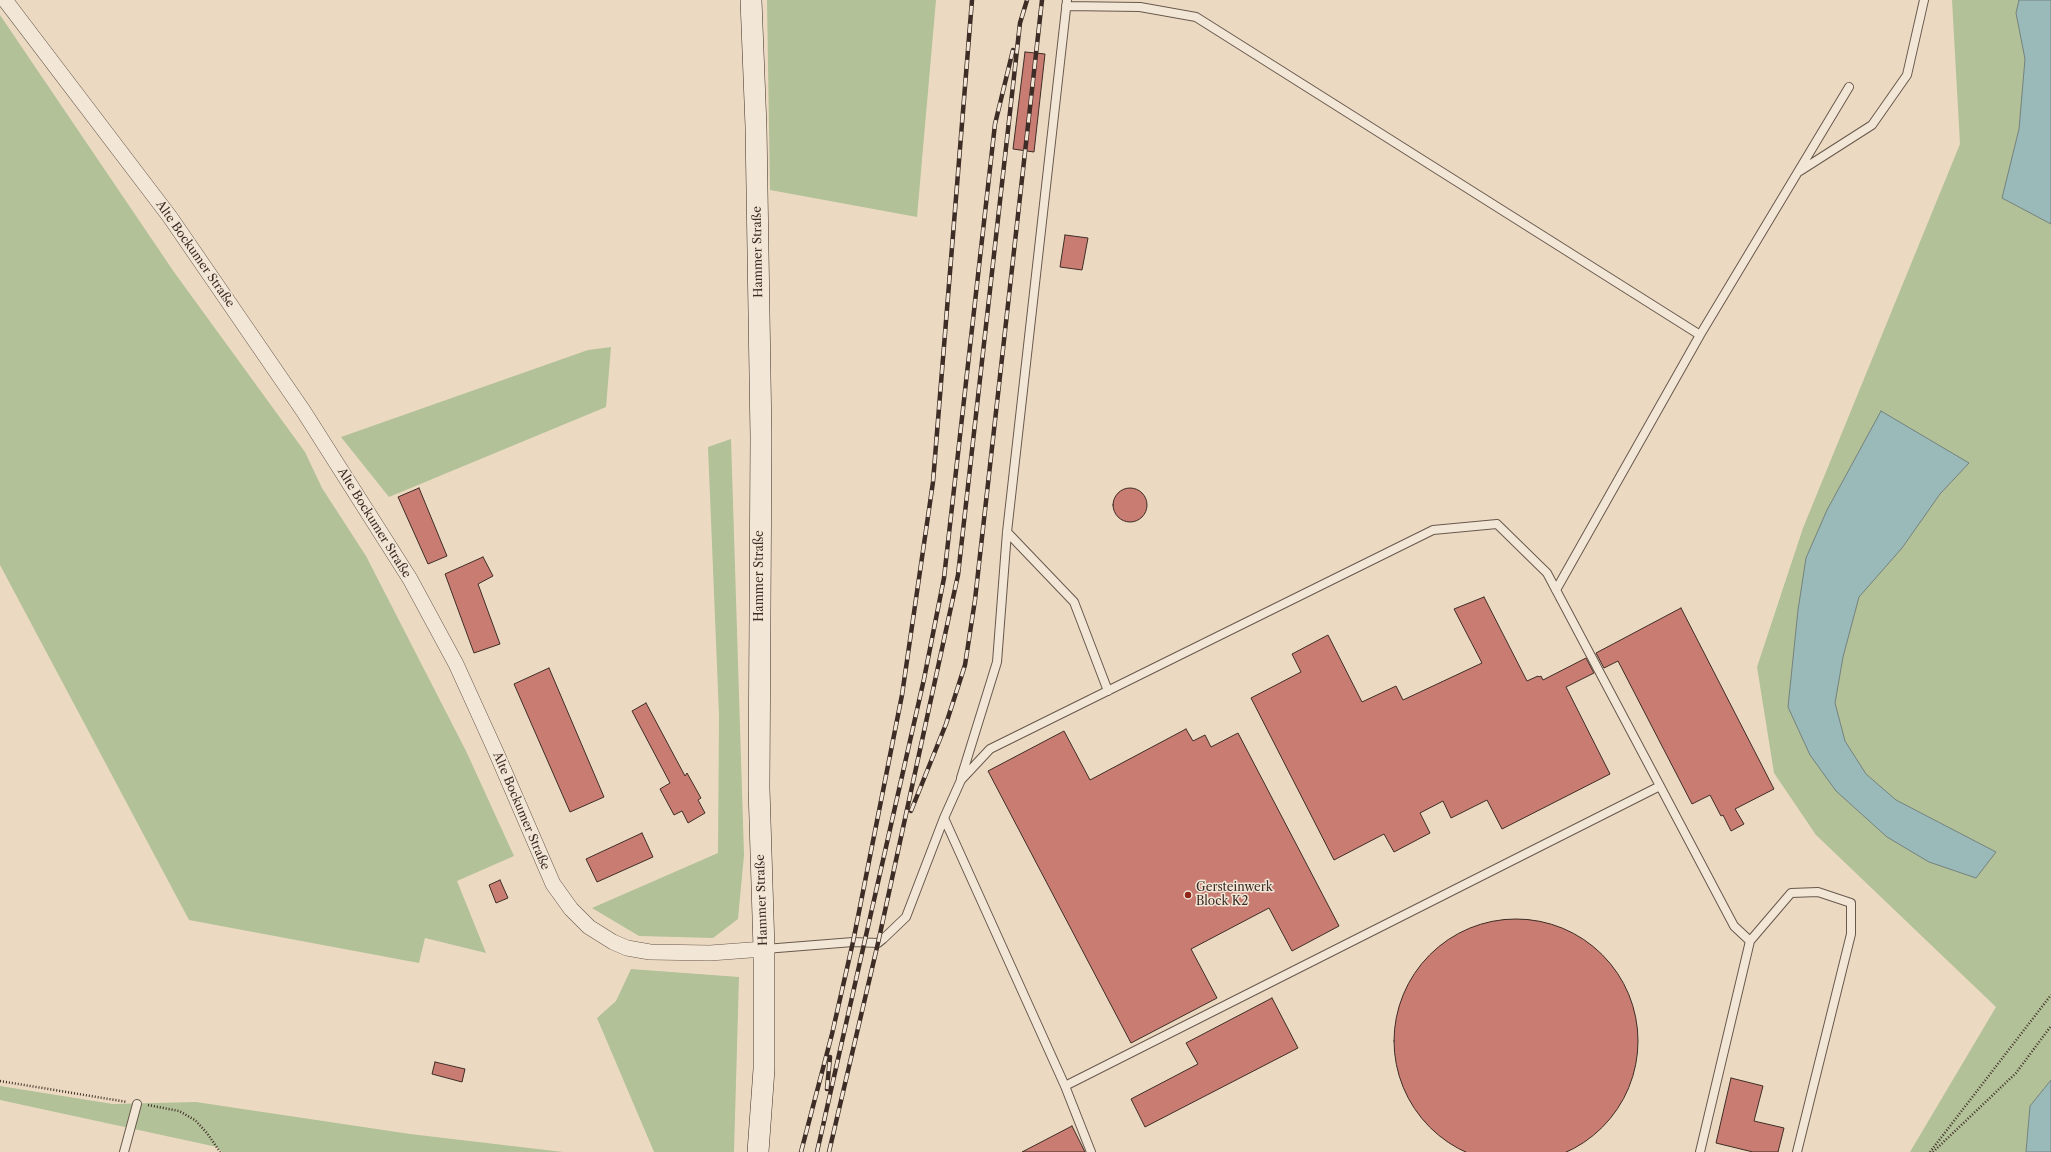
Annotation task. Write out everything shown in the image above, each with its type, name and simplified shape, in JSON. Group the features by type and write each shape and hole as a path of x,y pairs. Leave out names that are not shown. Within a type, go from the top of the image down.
{"main road":[{"name":"Hammer Straße","path":"751,0 756,127 761,429 759,788 764,949 764,1068 758,1152"}],"street":[{"name":"Alte Bockumer Straße","path":"5,0 170,217 304,412 410,579 459,670 553,884 571,909 589,927 613,942 627,948 650,952 710,953 764,949"}],"lane":[{"path":"1798,172 1872,125 1907,75 1924,0"},
{"path":"764,949 853,942 878,943 883,939 906,917 944,818 961,780 997,662 1007,532 1067,3 1140,7 1196,17 1700,334"},
{"path":"1556,590 1700,334 1849,87"},
{"path":"961,780 990,749 1433,530 1497,524 1547,573 1734,926 1750,941"},
{"path":"1007,532 1074,602 1108,691"},
{"path":"1065,1086 1660,786"},
{"path":"944,818 1065,1086 1091,1152"},
{"path":"1700,1152 1750,941 1791,893 1818,892 1851,903 1851,934 1797,1152"},
{"path":"124,1152 137,1104"}],"path":[{"path":"1932,1152 2051,995"},
{"path":"1932,1152 2016,1073 2051,1026"},
{"path":"0,1081 179,1111 194,1120 207,1133 220,1152"}],"green space":[{"path":"767,0 936,0 917,217 770,190"},
{"path":"1952,0 2051,0 2051,1080 2030,1106 2026,1152 1910,1152 1996,1007 1816,835 1774,773 1757,667 1803,528 1960,144"},
{"path":"0,15 174,272 305,452 322,488 366,556 466,751 514,856 457,881 486,953 425,938 419,963 189,920 0,565"},
{"path":"611,347 606,407 389,497 341,437 588,350"},
{"path":"731,439 744,855 738,919 713,938 639,936 592,908 718,853 719,715 708,447"},
{"path":"631,969 739,977 734,1152 654,1152 597,1018 616,1001"},
{"path":"0,1086 113,1104 196,1102 410,1134 563,1152 222,1152 217,1147 0,1100"}],"water":[{"path":"2019,0 2051,0 2051,224 2002,198 2019,129 2025,59 2016,13"},
{"path":"1881,411 1969,463 1940,494 1902,548 1859,597 1843,657 1835,703 1845,741 1866,774 1896,800 1996,852 1976,878 1929,862 1887,837 1836,791 1810,755 1788,707 1798,610 1806,558 1827,510"},
{"path":"2051,1080 2051,1152 2026,1152 2030,1106"}],"building":[{"path":"1025,52 1045,54 1034,152 1013,149"},
{"path":"1065,235 1088,238 1082,270 1060,267"},
{"path":"419,488 447,556 428,564 398,497"},
{"path":"1133,488 1140,490 1145,495 1147,505 1145,515 1140,520 1127,522 1120,520 1115,515 1113,502 1115,495 1120,490"},
{"path":"483,557 493,576 478,584 500,644 474,653 445,574"},
{"path":"1484,597 1527,681 1538,676 1541,676 1543,680 1586,658 1594,673 1566,687 1610,774 1502,829 1487,800 1451,818 1443,801 1420,813 1430,833 1394,852 1384,834 1334,860 1251,698 1301,672 1292,654 1328,635 1362,702 1396,686 1403,700 1482,663 1454,609"},
{"path":"1681,608 1774,789 1735,809 1744,824 1731,831 1710,795 1692,804 1618,661 1604,668 1596,653"},
{"path":"549,668 604,797 570,812 514,684"},
{"path":"646,703 685,776 687,773 701,798 698,800 705,813 688,823 682,811 674,815 660,789 670,783 632,711"},
{"name":"Gersteinwerk Block K2","path":"1186,729 1193,741 1205,735 1211,747 1238,733 1339,926 1292,951 1269,908 1191,949 1217,998 1131,1043 988,771 1064,731 1090,780"},
{"path":"642,833 653,857 597,882 586,859"},
{"path":"500,880 508,898 496,903 489,885"},
{"path":"1516,919 1540,922 1563,929 1584,940 1602,955 1617,973 1628,994 1635,1017 1638,1041 1635,1065 1628,1088 1617,1109 1602,1127 1584,1142 1563,1153 1540,1160 1516,1163 1492,1160 1469,1153 1448,1142 1430,1127 1415,1109 1404,1088 1397,1065 1394,1041 1397,1017 1404,994 1415,973 1430,955 1448,940 1469,929 1492,922"},
{"path":"1272,998 1298,1048 1145,1127 1131,1099 1198,1064 1186,1043"},
{"path":"435,1062 465,1069 462,1082 432,1074"},
{"path":"1731,1078 1763,1086 1754,1121 1784,1128 1778,1152 1753,1152 1716,1143"},
{"path":"1072,1126 1085,1152 1022,1152"}],"railway":[{"path":"801,1152 832,1034 853,942 902,695 933,482 972,0"},
{"path":"829,1152 878,943 958,575 1020,23 1027,0"},
{"path":"911,811 946,724 965,665 975,600 1042,0"},
{"path":"824,1121 924,679 944,578 995,124 1013,50"},
{"path":"827,1089 830,1057"},
{"path":"817,1152 825,1117"}],"place":[{"name":"Gersteinwerk Block K2","path":"1188,895"}]}
